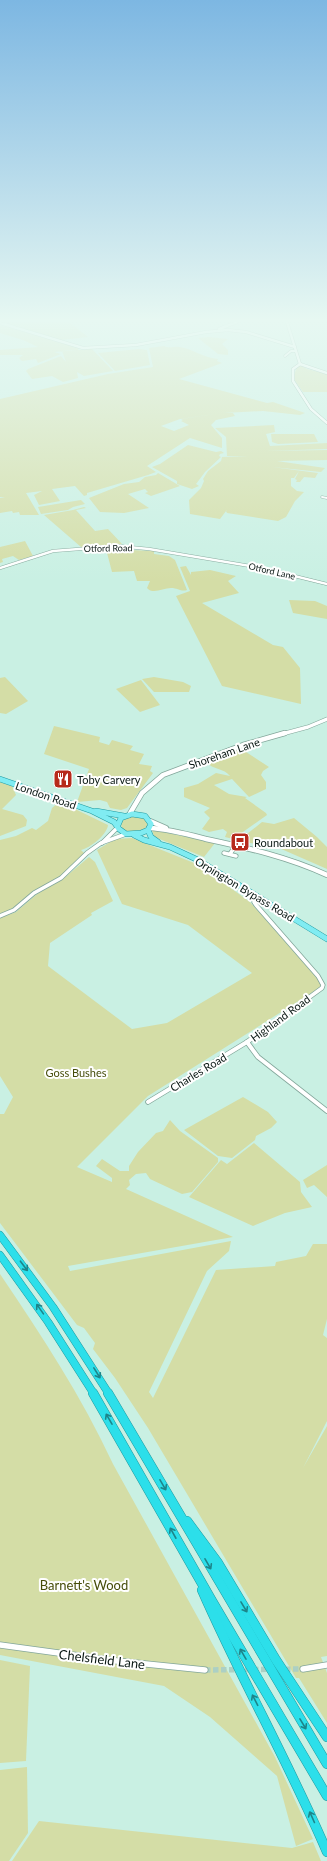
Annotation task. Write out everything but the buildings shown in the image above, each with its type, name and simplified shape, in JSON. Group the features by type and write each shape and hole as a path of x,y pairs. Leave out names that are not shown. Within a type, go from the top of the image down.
{"highway":[{"path":"0,1235 50,1302 91,1364 327,1764"},
{"path":"0,1255 46,1318 89,1385 192,1566 327,1796"},
{"path":"175,1506 218,1563 276,1660 327,1737"},
{"path":"192,1566 232,1656 289,1768 327,1852"}],"main road":[{"name":"London Road","path":"0,779 92,811 118,826"},
{"name":"London Road","path":"92,811 127,815"},
{"path":"127,815 142,815 150,821 148,829 134,835 126,834 118,826 119,820 127,815"},
{"name":"Orpington Bypass Road","path":"148,829 151,837 162,844 198,860 327,939"},
{"name":"Orpington Bypass Road","path":"134,835 144,840 162,844"}],"street":[{"path":"311,409 327,423"},
{"path":"322,497 327,498"},
{"name":"Otford Road","path":"0,568 53,551 118,546 149,549 217,560"},
{"name":"Otford Lane","path":"217,560 262,568 327,584"},
{"name":"Shoreham Lane","path":"127,815 136,806 142,793 153,782 167,773 243,745 308,727 327,719"},
{"path":"136,806 137,811 142,815"},
{"path":"150,821 168,829 286,858 327,875"},
{"path":"101,844 118,826"},
{"path":"148,829 168,829"},
{"path":"0,916 14,910 34,893 61,878 87,853 101,844 126,834"},
{"path":"230,854 236,845"},
{"path":"224,853 236,856"},
{"name":"Highland Road","path":"259,898 254,902 256,905 318,976 324,985 322,988 247,1042 258,1057 327,1110"},
{"name":"Charles Road","path":"148,1102 247,1042"},
{"name":"Chelsfield Lane","path":"0,1645 117,1662 205,1670"},
{"path":"303,1669 327,1665"}],"green space":[{"path":"0,409 293,409 305,413 300,415 263,411 224,413 233,413 235,416 216,420 211,425 222,438 222,448 190,438 147,466 156,472 148,475 87,493 87,495 84,496 75,486 52,489 60,501 39,505 34,495 42,491 26,493 39,515 20,515 19,512 13,513 12,511 0,513 0,498 5,497 0,497","holes":["222,413 181,419 183,420 181,421 189,425 174,431 161,426 180,419"]},
{"path":"274,425 275,432 266,434 270,446 327,443 327,449 265,451 327,450 327,460 277,461 325,468 321,472 272,467 318,473 315,478 304,477 300,482 296,482 297,480 295,479 299,471 294,478 291,478 291,486 297,491 304,492 295,501 286,517 278,521 227,513 226,511 220,519 190,514 189,500 201,488 204,481 203,479 208,471 221,461 222,457 248,456 227,456 226,437 215,428"},
{"path":"271,434 314,434 318,442 278,444 272,442"},
{"path":"188,445 216,452 221,451 224,453 220,454 219,456 221,457 205,472 196,484 199,486 192,489 177,484 177,481 152,467 160,464"},
{"path":"158,473 180,486 151,496 145,493 148,492 145,489 128,494 149,508 124,513 100,512 89,498 124,484 139,482 145,477 156,475"},
{"path":"81,500 85,504 68,510 41,514 38,507"},
{"path":"84,507 86,508 76,510 95,531 108,529 122,544 81,547 44,515"},
{"path":"25,541 33,556 19,560 13,556 2,559 3,562 0,563 0,547"},
{"path":"106,549 154,551 154,554 169,556 175,560 187,590 183,591 168,588 152,591 147,588 150,581 137,581 134,571 112,572"},
{"path":"186,566 191,575 191,572 210,570 236,576 228,581 239,593 202,603 273,645 283,647 300,668 301,704 222,686 176,596 190,591 180,567"},
{"path":"289,600 315,601 327,606 327,619 293,613"},
{"path":"5,677 28,701 6,714 0,713 0,678"},
{"path":"154,677 183,682 191,686 189,692 154,692 142,679"},
{"path":"141,680 160,705 140,712 116,689"},
{"path":"54,726 100,737 99,742 109,745 112,740 133,746 130,750 144,754 139,764 152,766 150,771 153,773 127,808 121,810 110,808 107,802 100,800 77,802 89,769 44,754"},
{"path":"240,748 269,767 263,771 261,775 266,782 266,789 249,797 232,779 214,785 229,794 247,797 245,798 267,815 233,839 225,837 227,832 223,829 209,832 202,829 210,818 204,812 210,808 184,797 184,788 198,784 216,773 230,776 228,773 209,765 206,762 232,753 231,751"},
{"path":"0,782 12,786 16,795 2,809 23,815 27,820 26,826 0,836"},
{"path":"58,803 75,809 108,825 105,833 89,847 81,850 85,854 60,877 32,892 13,909 0,914 0,840 16,836 32,828 36,830 48,821 52,808"},
{"path":"137,816 144,818 148,823 147,827 137,832 129,832 122,829 121,823 124,820"},
{"path":"294,818 327,847 327,869 279,848 245,842 242,838 262,822 274,824"},
{"path":"152,830 215,843 204,857 157,838 154,836"},
{"name":"Goss Bushes","path":"132,838 199,865 250,902 324,985 148,1096 77,1167 112,1182 112,1178 96,1166 102,1159 120,1171 129,1171 129,1166 138,1152 156,1133 163,1131 170,1120 180,1131 218,1158 218,1162 192,1192 182,1194 150,1179 146,1173 136,1174 129,1180 130,1185 126,1189 233,1237 68,1266 70,1271 231,1241 229,1251 207,1271 149,1392 153,1398 216,1270 275,1266 276,1262 306,1256 313,1244 327,1244 327,1319 323,1335 327,1338 327,1421 303,1468 327,1426 327,1656 321,1657 327,1673 327,1723 299,1678 296,1678 148,1428 115,1378 93,1349 95,1343 84,1328 77,1325 0,1223 0,1114 4,1114 13,1097 0,1076 0,918 16,912 37,894 63,879 89,857 95,862 113,901 91,913 92,915 50,943 48,966 132,1029 167,1023 252,973 188,925 122,904 97,850 115,839"},
{"path":"243,1097 268,1112 277,1122 271,1128 256,1136 255,1140 232,1158 218,1156 184,1130"},
{"path":"254,1143 300,1182 301,1192 312,1207 285,1213 253,1226 189,1197 221,1160 227,1164"},
{"path":"327,1165 327,1197 314,1185 307,1188 303,1180"},
{"name":"Barnett's Wood","path":"0,1274 75,1391 113,1464 275,1757 313,1839 296,1846 277,1776 210,1717 164,1686 0,1655"},
{"path":"0,1660 30,1666 26,1761 0,1763"},
{"path":"27,1767 28,1833 9,1861 0,1861 0,1770"},
{"path":"39,1821 292,1848 313,1842 321,1861 12,1861"}],"tunnel":[{"path":"205,1670 303,1669"}],"place":[{"name":"Toby Carvery","path":"63,779"},
{"name":"Roundabout","path":"240,842"}]}
